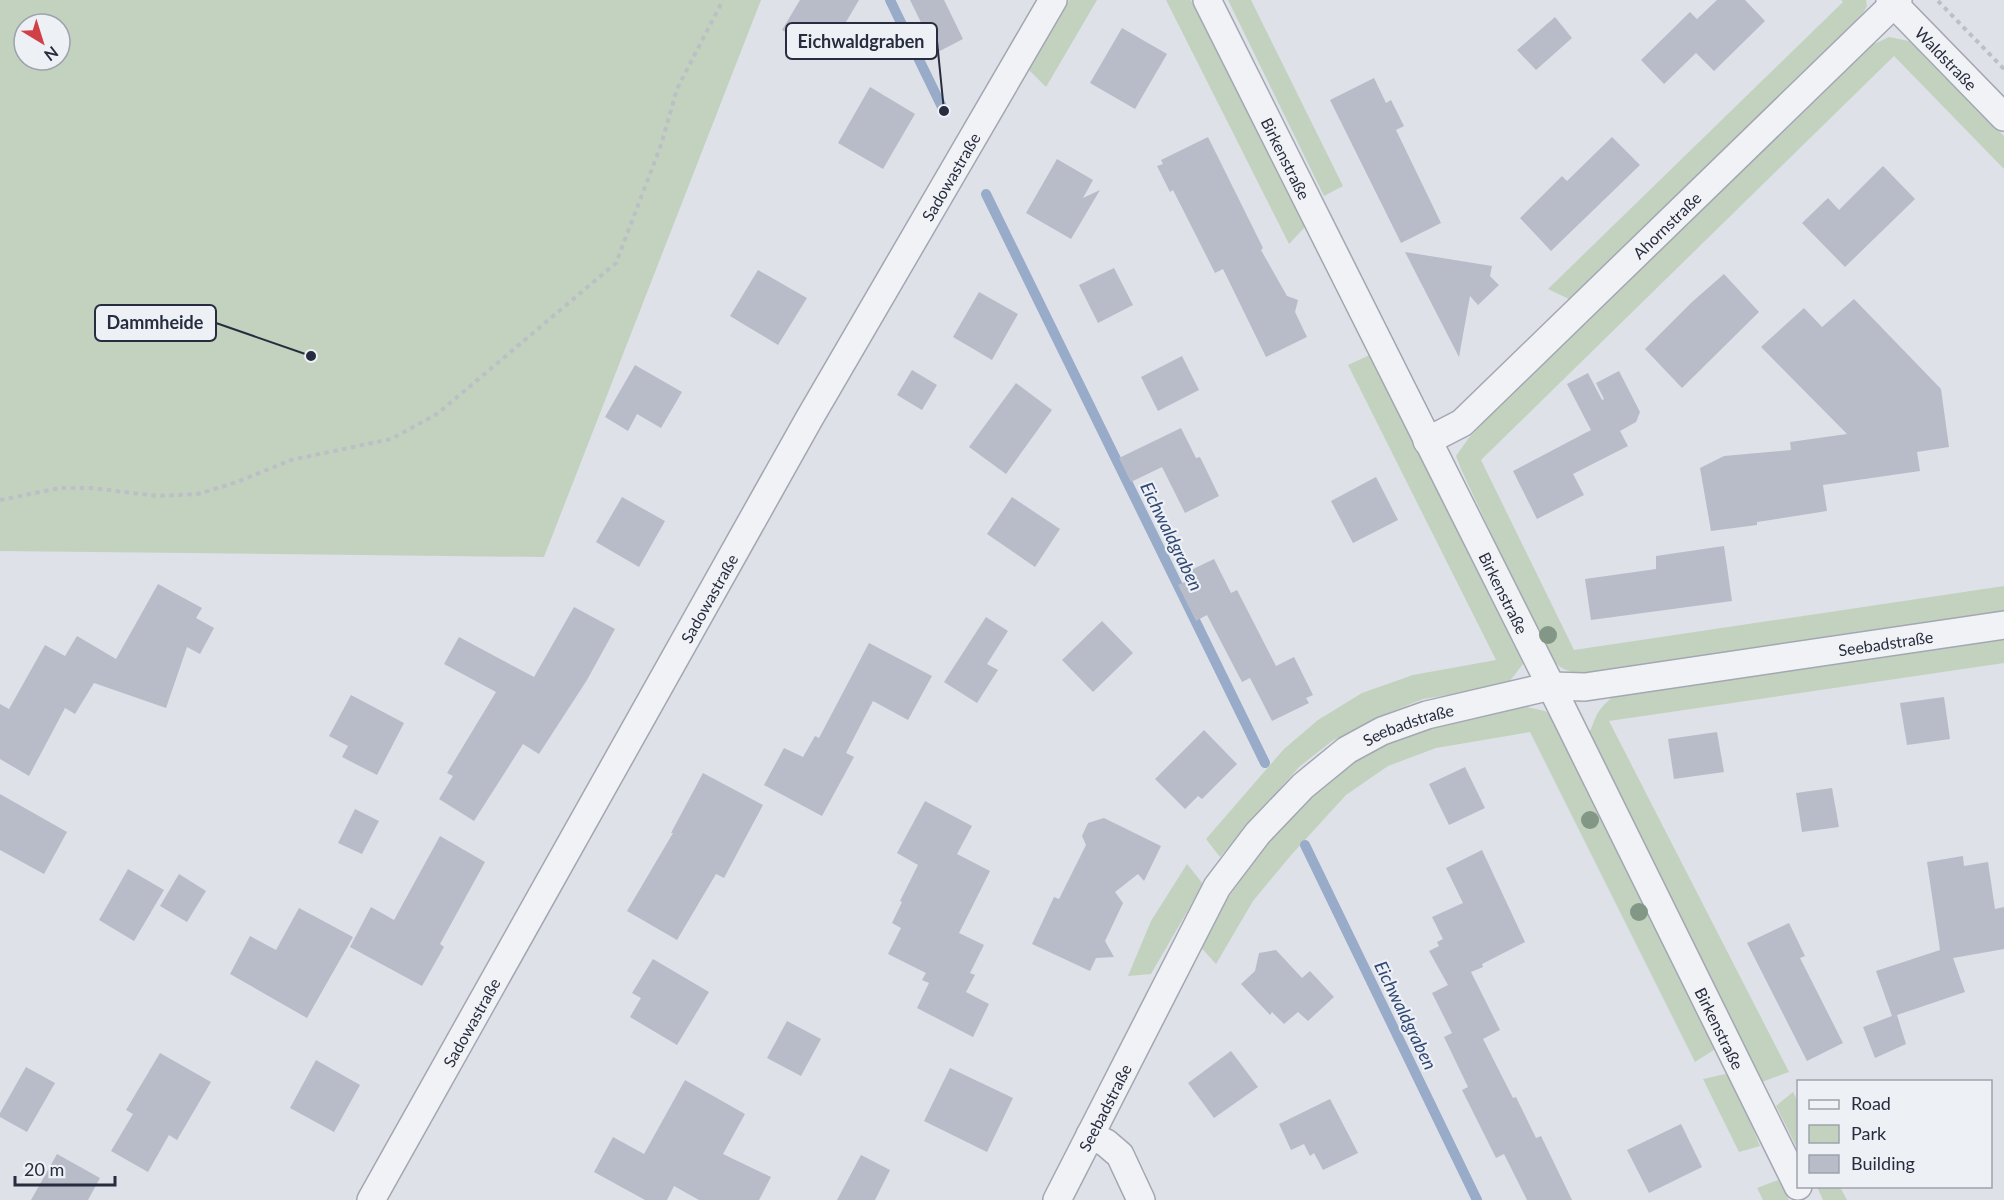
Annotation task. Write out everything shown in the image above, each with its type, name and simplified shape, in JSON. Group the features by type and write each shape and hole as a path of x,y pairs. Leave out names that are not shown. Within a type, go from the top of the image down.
{"street":[{"name":"Sadowastraße","path":"371,1200 809,419 1053,0"},
{"name":"Birkenstraße","path":"1207,0 1797,1182"},
{"name":"Ahornstraße","path":"1427,441 1462,423 1894,1"},
{"name":"Waldstraße","path":"1894,1 2004,117"},
{"name":"Seebadstraße","path":"1057,1200 1217,887 1258,833 1303,786 1347,750 1382,731 1426,715 1551,686 1585,687 2004,625"},
{"path":"1089,1135 1106,1143 1120,1155 1141,1200"}],"path":[{"path":"0,500 60,488 92,488 157,496 198,494 237,482 291,460 391,439 437,414 616,263 661,145 677,88 723,0"},
{"path":"1938,1 2004,69"}],"green space":[{"path":"0,0 761,0 544,557 0,551"},
{"path":"1069,0 1097,0 1046,87 1028,69"},
{"path":"1166,0 1191,0 1305,227 1289,244"},
{"path":"1228,0 1251,0 1343,186 1324,196"},
{"path":"1841,0 1866,0 1867,6 1863,13 1652,225 1571,300 1548,289 1843,2"},
{"path":"1889,37 1909,41 2004,136 2004,169 1894,56 1481,460 1574,650 2004,586 2004,615 1583,674 1564,669 1556,663 1544,647 1456,456 1468,439 1660,237 1868,47"},
{"path":"1372,354 1519,649 1523,664 1509,682 1499,687 1423,699 1376,718 1332,741 1299,767 1220,857 1206,839 1284,749 1318,720 1362,693 1413,675 1496,660 1348,365"},
{"path":"2004,634 2004,663 1609,721 1789,1072 1762,1082 1588,736 1597,714 1614,696"},
{"path":"1527,707 1545,711 1550,715 1717,1048 1695,1062 1530,732 1436,748 1388,766 1346,795 1292,854 1253,901 1216,964 1196,942 1276,831 1332,779 1375,748 1427,727"},
{"path":"1187,864 1203,884 1151,974 1128,976 1151,921"},
{"path":"1730,1073 1760,1146 1739,1152 1703,1079"},
{"path":"1793,1092 1797,1100 1797,1148 1776,1106"},
{"path":"1778,1180 1789,1200 1763,1200 1757,1188"},
{"path":"1817,1188 1841,1188 1847,1200 1823,1200"}],"building":[{"path":"800,0 859,0 826,56 782,30"},
{"path":"910,0 944,0 963,39 936,53"},
{"path":"1717,0 1745,0 1765,21 1714,71 1696,53 1664,84 1641,60 1690,12 1697,19"},
{"path":"1555,17 1572,38 1536,70 1517,50"},
{"path":"1122,28 1167,54 1135,109 1090,83"},
{"path":"1374,78 1386,103 1391,100 1404,126 1396,130 1441,223 1401,243 1330,100"},
{"path":"870,87 915,114 883,169 838,143"},
{"path":"1208,137 1263,248 1261,250 1287,296 1298,300 1295,312 1307,337 1266,357 1223,269 1215,273 1173,190 1170,192 1157,166 1163,164 1161,160"},
{"path":"1612,137 1640,165 1551,251 1520,218 1562,176 1567,181"},
{"path":"1057,159 1093,180 1083,198 1100,190 1071,239 1026,213"},
{"path":"1883,166 1915,199 1845,267 1802,223 1828,198 1839,210"},
{"path":"1405,252 1492,266 1490,276 1499,285 1478,305 1470,296 1459,357"},
{"path":"1114,268 1133,305 1098,323 1079,285"},
{"path":"758,270 807,298 778,345 730,316"},
{"path":"1724,274 1759,312 1682,388 1645,349"},
{"path":"979,292 1018,314 992,360 953,337"},
{"path":"1854,299 1941,389 1949,447 1917,452 1920,471 1823,485 1827,511 1757,522 1757,525 1711,531 1700,468 1724,456 1791,450 1790,442 1847,434 1761,347 1804,308 1822,327"},
{"path":"1182,356 1199,390 1158,411 1141,377"},
{"path":"635,365 682,392 661,428 637,414 628,431 605,417"},
{"path":"912,370 937,385 922,410 897,395"},
{"path":"1619,371 1640,412 1636,422 1620,431 1628,446 1573,474 1584,495 1537,519 1513,471 1591,430 1567,384 1588,373 1602,400 1604,399 1596,383"},
{"path":"1016,383 1052,410 1006,474 969,447"},
{"path":"1181,428 1196,458 1200,457 1219,496 1185,513 1162,467 1131,482 1119,458"},
{"path":"1376,477 1398,520 1353,543 1331,501"},
{"path":"622,497 665,521 639,567 596,542"},
{"path":"1012,497 1060,529 1035,567 987,534"},
{"path":"1724,546 1732,601 1591,620 1585,579 1656,569 1656,556"},
{"path":"1214,559 1231,593 1237,590 1276,666 1294,657 1313,695 1306,698 1309,703 1272,721 1250,678 1242,682 1207,615 1196,621 1178,585 1193,578 1189,571"},
{"path":"158,584 202,608 196,618 214,628 200,654 187,647 166,708 94,683 75,714 65,708 29,776 0,759 0,704 9,709 45,645 65,656 77,636 116,659"},
{"path":"574,607 615,629 587,680 539,754 523,744 474,821 439,799 453,776 447,773 496,692 444,664 459,637 534,677"},
{"path":"986,617 1008,631 987,664 998,670 977,703 944,682"},
{"path":"1102,621 1133,653 1093,692 1062,660"},
{"path":"869,643 932,676 908,720 873,701 846,753 854,757 822,816 764,785 784,748 803,757 815,736 819,738"},
{"path":"351,695 404,723 377,775 342,757 348,746 329,736"},
{"path":"1944,697 1950,739 1907,745 1900,703"},
{"path":"1204,730 1237,764 1202,799 1198,796 1185,809 1155,779"},
{"path":"1717,732 1724,772 1674,779 1668,739"},
{"path":"1465,767 1485,808 1449,825 1429,784"},
{"path":"703,773 763,805 724,878 716,874 677,940 627,911 673,833 671,833"},
{"path":"1832,788 1839,827 1802,832 1796,793"},
{"path":"0,794 67,832 44,874 0,850"},
{"path":"925,801 972,826 957,854 990,871 959,933 984,945 970,973 975,975 966,992 989,1004 973,1037 917,1008 929,983 922,980 926,973 888,954 901,928 892,923 918,865 897,853"},
{"path":"355,809 379,821 362,854 338,843"},
{"path":"1104,818 1161,846 1144,881 1138,874 1115,892 1123,903 1105,941 1114,957 1096,958 1090,971 1032,944 1054,897 1059,899 1086,845 1082,836 1088,823"},
{"path":"440,836 485,862 440,944 444,947 422,986 350,947 371,907 394,920"},
{"path":"1482,850 1525,942 1471,972 1500,1030 1483,1039 1536,1138 1541,1136 1572,1200 1527,1200 1504,1154 1496,1158 1462,1090 1468,1087 1444,1037 1452,1033 1432,993 1448,985 1429,951 1439,946 1437,942 1443,939 1432,917 1463,903 1446,868"},
{"path":"1963,856 1964,866 1988,862 1995,909 2004,907 2004,949 1953,958 1965,992 1897,1015 1906,1044 1875,1058 1863,1027 1892,1016 1876,971 1940,950 1927,862"},
{"path":"128,869 164,890 134,941 99,920"},
{"path":"179,874 206,891 187,922 160,906"},
{"path":"299,908 353,937 307,1018 230,974 250,936 276,950"},
{"path":"1789,923 1805,956 1800,958 1843,1043 1807,1061 1747,943"},
{"path":"1276,950 1302,978 1310,971 1334,997 1308,1021 1298,1012 1284,1024 1272,1012 1270,1015 1241,984 1255,971 1259,953"},
{"path":"653,959 709,992 677,1045 630,1017 641,998 632,993"},
{"path":"787,1021 821,1039 801,1076 767,1058"},
{"path":"1231,1051 1258,1087 1214,1118 1188,1083"},
{"path":"160,1053 211,1082 177,1140 169,1135 148,1172 111,1151 133,1114 126,1110"},
{"path":"316,1060 360,1085 334,1132 290,1108"},
{"path":"26,1067 55,1083 27,1132 0,1117 0,1113"},
{"path":"950,1068 1013,1098 987,1152 924,1121"},
{"path":"685,1080 745,1114 723,1154 771,1177 759,1200 699,1200 674,1186 667,1200 645,1200 594,1172 613,1137 644,1154"},
{"path":"1330,1099 1358,1153 1323,1170 1314,1153 1310,1156 1304,1144 1291,1150 1279,1124"},
{"path":"1681,1124 1702,1167 1649,1193 1627,1150"},
{"path":"57,1154 100,1178 88,1200 31,1200"},
{"path":"861,1155 890,1170 875,1200 837,1200"}],"waterway":[{"name":"Eichwaldgraben","path":"890,0 944,111"},
{"name":"Eichwaldgraben","path":"986,194 1265,763"},
{"name":"Eichwaldgraben","path":"1305,845 1477,1200"}],"place":[{"name":"Eichwaldgraben","path":"944,111"},
{"name":"Dammheide","path":"311,356"}]}
